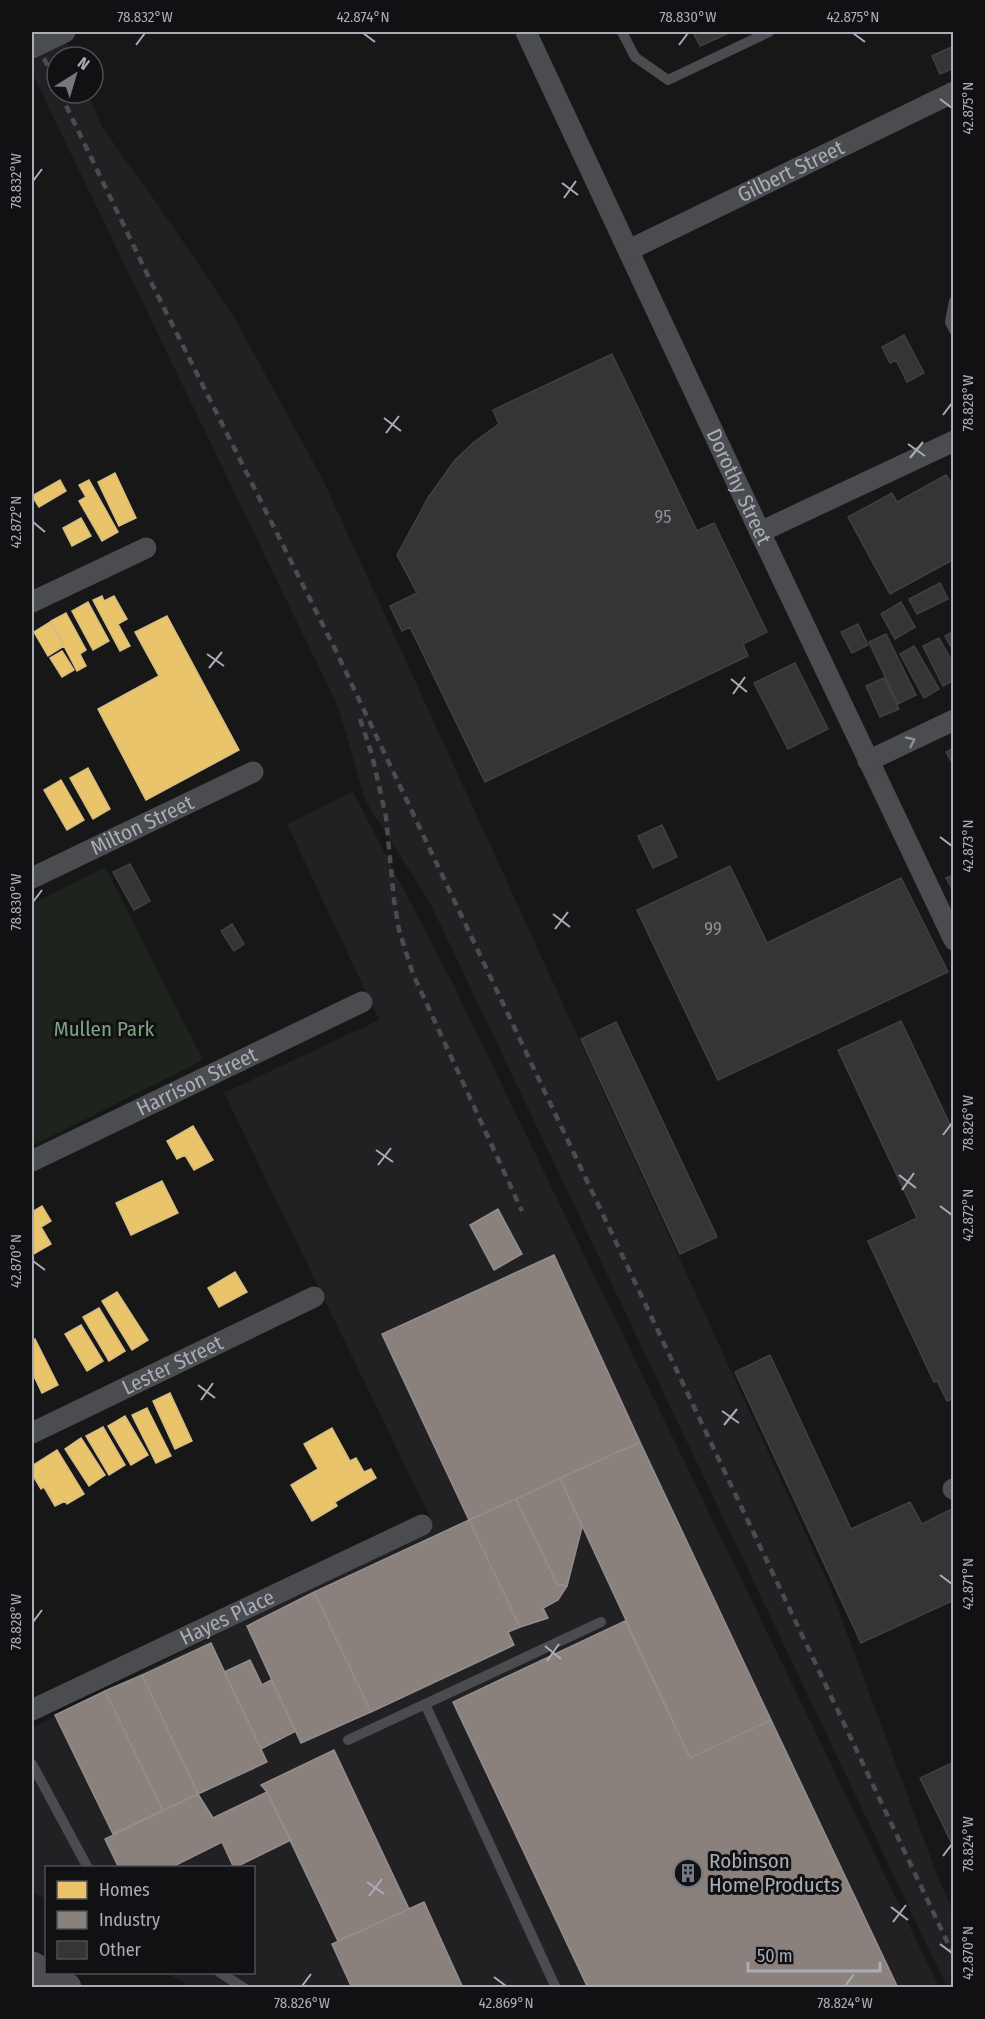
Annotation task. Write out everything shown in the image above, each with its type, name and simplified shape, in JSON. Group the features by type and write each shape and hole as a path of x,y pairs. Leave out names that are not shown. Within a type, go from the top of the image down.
{"highway":[{"path":"32,1968 65,1988"}],"street":[{"path":"32,48 65,32"},
{"name":"Dorothy Street","path":"526,32 954,940"},
{"name":"Gilbert Street","path":"629,250 954,92"},
{"path":"760,532 954,441"},
{"path":"32,602 146,548"},
{"path":"868,761 954,720"},
{"name":"Milton Street","path":"32,878 253,772"},
{"name":"Harrison Street","path":"32,1161 362,1002"},
{"name":"Lester Street","path":"32,1433 314,1297"},
{"name":"Hayes Place","path":"32,1710 422,1525"}],"lane":[{"path":"622,32 635,57 668,80 769,32"},
{"path":"954,301 950,322 954,330"},
{"path":"348,1740 601,1622"},
{"path":"425,1704 556,1988"},
{"path":"32,1764 87,1866"},
{"path":"222,1974 244,1988"}],"shaded area":[{"path":"32,32 62,32 68,45 45,45 45,100 32,73"},
{"path":"47,105 93,105 102,127 233,315 324,482 829,1585 939,1880 953,1911 953,1987 947,1987 430,903 365,800 338,707"},
{"path":"353,792 452,982 939,1987 191,1987 168,1974 255,1974 255,1866 45,1866 45,1899 32,1891 32,1728 434,1525 224,1093 379,1020 287,824"}],"green space":[{"name":"Mullen Park","path":"105,867 203,1060 32,1146 32,904"}],"building: Homes":[{"path":"115,473 136,518 119,526 98,482"},
{"path":"60,480 66,491 39,507 32,496"},
{"path":"89,480 118,532 102,541 79,501 86,497 79,485"},
{"path":"81,518 91,536 72,546 63,528"},
{"path":"102,596 104,601 114,596 127,619 118,624 130,646 120,651 93,600"},
{"path":"88,602 109,641 93,650 72,611"},
{"path":"66,613 86,650 80,654 86,666 77,671 51,621"},
{"path":"167,616 239,750 146,800 98,709 159,676 135,632"},
{"path":"50,622 64,646 48,656 34,632"},
{"path":"62,651 74,670 62,677 50,658"},
{"path":"88,768 110,809 93,819 70,778"},
{"path":"61,780 84,820 67,830 44,790"},
{"path":"193,1126 213,1160 194,1170 185,1155 177,1159 167,1141"},
{"path":"162,1181 178,1213 131,1235 116,1203"},
{"path":"32,1206 34,1211 42,1206 51,1221 41,1227 51,1244 32,1255"},
{"path":"235,1272 247,1292 219,1307 208,1288"},
{"path":"117,1292 148,1340 132,1350 102,1301"},
{"path":"99,1308 125,1351 109,1361 83,1317"},
{"path":"81,1325 103,1361 87,1371 65,1334"},
{"path":"35,1339 58,1385 42,1393 32,1372 32,1341"},
{"path":"170,1393 192,1441 175,1449 153,1401"},
{"path":"147,1408 171,1456 156,1463 132,1415"},
{"path":"125,1416 148,1455 131,1465 108,1426"},
{"path":"103,1427 125,1465 109,1475 86,1436"},
{"path":"332,1428 350,1461 356,1458 364,1472 371,1469 376,1478 335,1502 337,1506 312,1521 291,1485 318,1469 304,1444"},
{"path":"81,1438 105,1475 89,1486 65,1449"},
{"path":"57,1450 84,1494 67,1504 65,1501 55,1506 44,1487 41,1489 32,1474 32,1466"}],"building: Industry":[{"path":"498,1209 522,1254 494,1270 470,1225"},
{"path":"554,1255 640,1442 469,1520 382,1334"},
{"path":"640,1442 771,1720 690,1758 560,1478"},
{"path":"560,1478 582,1527 567,1586 557,1584 516,1499"},
{"path":"516,1499 557,1584 567,1586 558,1600 543,1608 548,1618 520,1627 469,1520"},
{"path":"469,1520 520,1627 508,1632 514,1645 371,1712 314,1592"},
{"path":"314,1592 371,1712 301,1743 247,1626"},
{"name":"Robinson Home Products","path":"625,1621 690,1758 771,1720 898,1988 588,1988 453,1702"},
{"path":"211,1643 267,1762 198,1794 142,1675"},
{"path":"250,1660 262,1685 271,1680 296,1731 261,1749 224,1672"},
{"path":"142,1675 198,1794 163,1810 105,1691"},
{"path":"105,1691 163,1810 113,1834 55,1715"},
{"path":"334,1750 409,1909 338,1941 267,1792 261,1785"},
{"path":"267,1792 291,1840 238,1866 233,1866 222,1842 174,1866 118,1866 105,1839 198,1794 213,1818"},
{"path":"424,1902 463,1988 352,1988 332,1944"}],"building: Other":[{"path":"693,32 731,32 700,46"},
{"path":"954,46 954,68 940,74 932,56"},
{"path":"904,335 924,373 907,382 896,360 890,363 882,347"},
{"path":"612,354 697,531 714,523 767,632 743,644 748,656 485,782 410,627 402,631 390,606 417,593 397,555 428,498 455,460 474,442 499,424 493,410"},
{"path":"946,475 954,488 954,559 890,594 848,517 892,493 897,502"},
{"path":"940,583 948,599 917,614 909,599"},
{"path":"901,602 915,627 895,639 881,614"},
{"path":"858,624 868,645 852,653 841,632"},
{"path":"954,631 954,652 945,636"},
{"path":"886,634 916,695 898,704 869,642"},
{"path":"939,638 954,665 954,680 943,686 923,646"},
{"path":"914,646 939,689 924,698 900,654"},
{"path":"795,663 828,729 788,749 754,683"},
{"path":"884,678 899,709 880,717 866,686"},
{"path":"954,748 954,766 946,752"},
{"path":"662,825 677,857 653,868 638,836"},
{"path":"130,864 150,901 134,910 113,872"},
{"path":"730,866 767,943 901,878 948,972 718,1080 637,910"},
{"path":"954,875 954,892 946,878"},
{"path":"232,924 244,944 234,951 221,931"},
{"path":"901,1021 954,1133 954,1398 947,1401 937,1381 934,1382 868,1241 917,1218 838,1050"},
{"path":"616,1022 717,1237 680,1254 581,1039"},
{"path":"770,1355 851,1529 910,1502 922,1524 954,1508 954,1600 861,1643 735,1372"},
{"path":"954,1762 954,1848 920,1778"}],"railway":[{"path":"32,33 45,61"},
{"path":"66,105 151,282 337,653 954,1956"},
{"path":"360,719 372,755 386,817 399,930 413,974 522,1211"}],"place":[{"name":"Robinson Home Products","path":"688,1873"}]}
